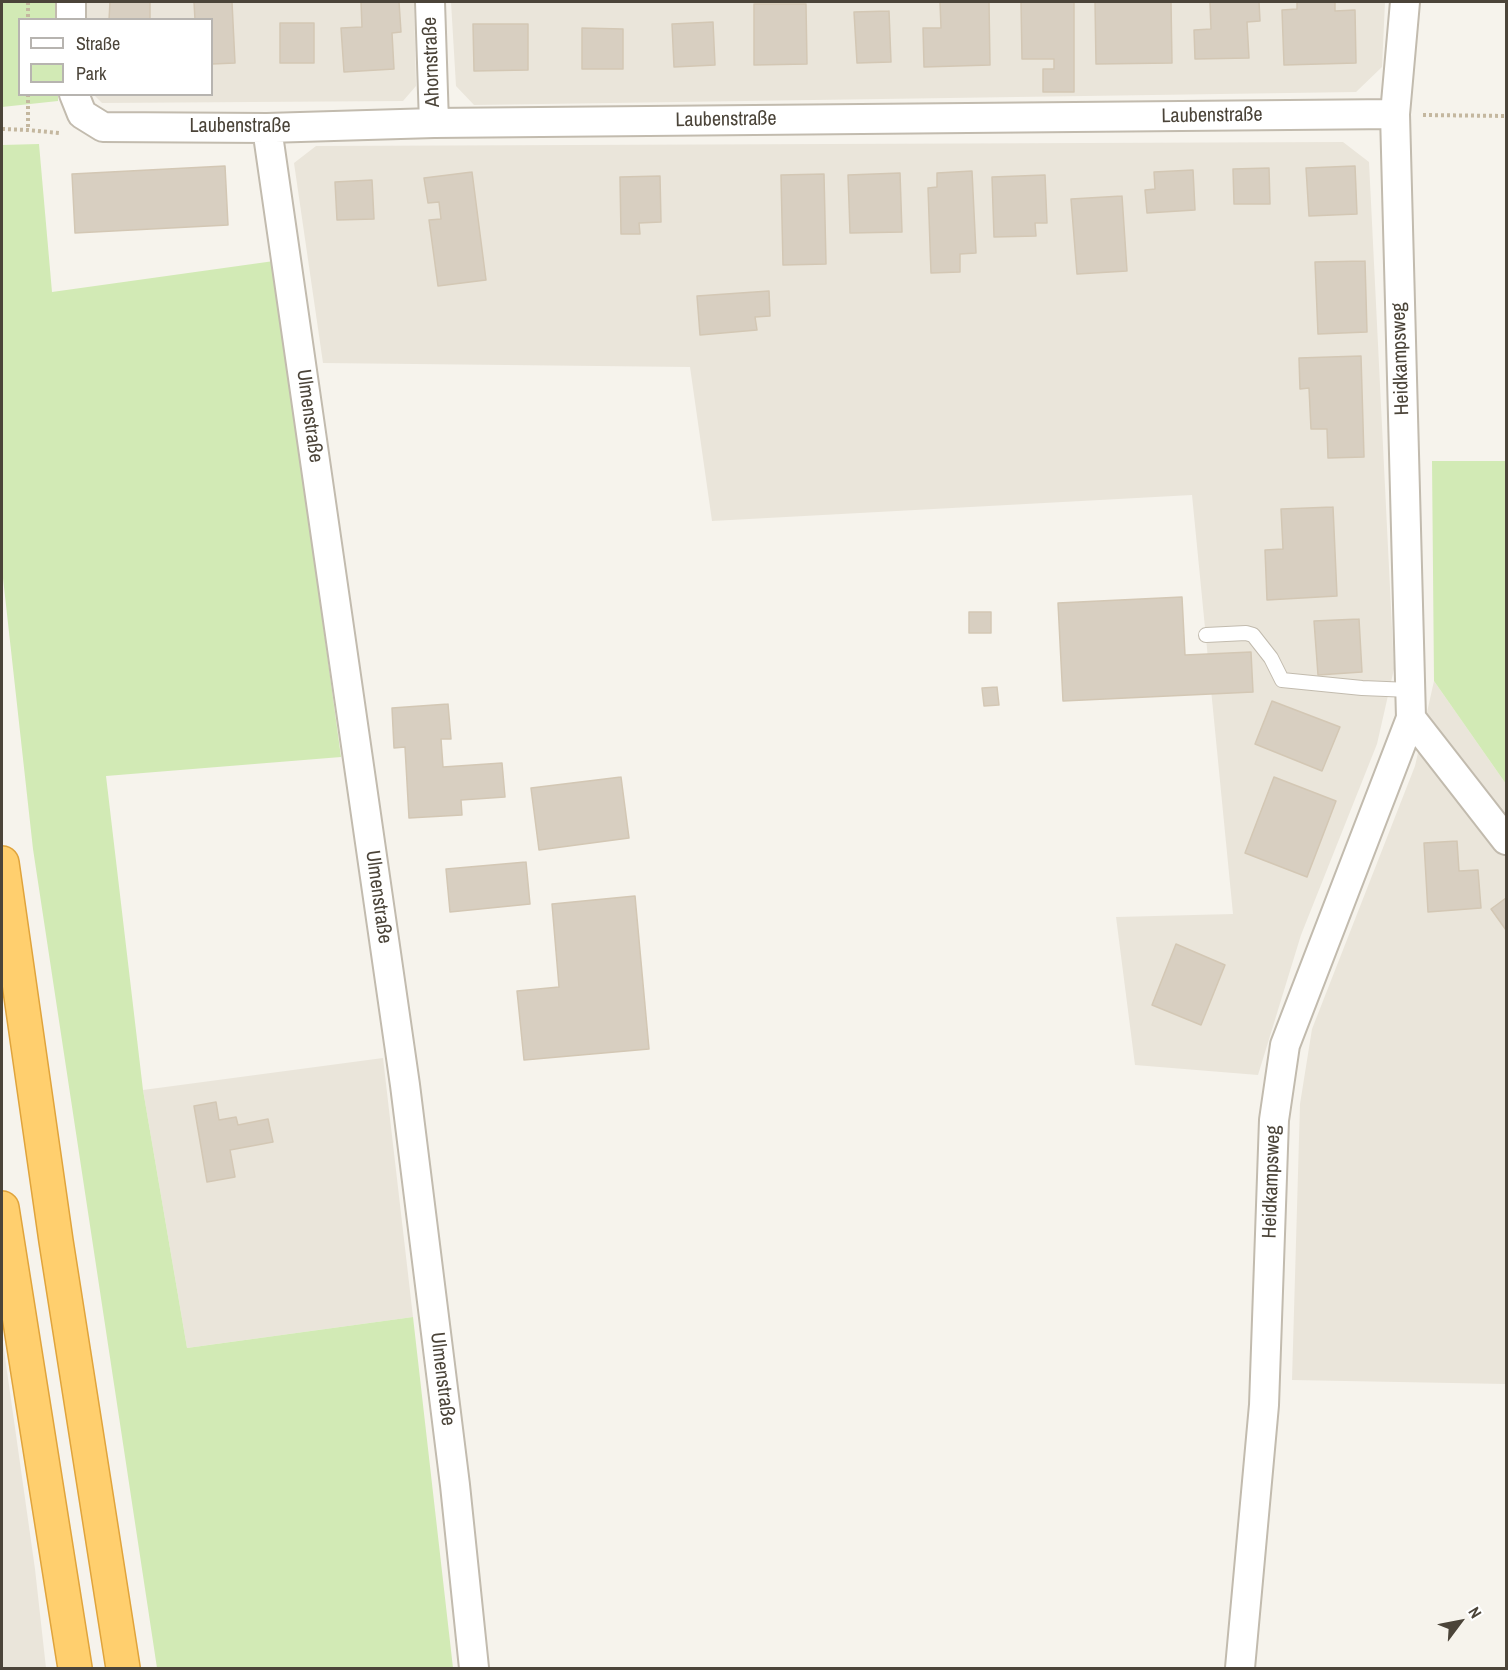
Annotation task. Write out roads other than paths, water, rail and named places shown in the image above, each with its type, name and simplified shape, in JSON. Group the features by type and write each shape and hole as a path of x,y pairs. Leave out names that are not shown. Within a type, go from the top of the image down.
{"highway":[{"path":"2,863 56,1240 123,1668"},
{"path":"2,1208 75,1668"}],"street":[{"path":"71,2 71,18"},
{"name":"Ahornstraße","path":"430,2 434,123"},
{"name":"Heidkampsweg","path":"1240,1668 1264,1405 1274,1120 1285,1045 1410,704 1395,114 1405,2"},
{"name":"Laubenstraße","path":"75,96 82,114 103,127 267,128 434,123 1395,114"},
{"name":"Ulmenstraße","path":"267,128 405,1085 455,1485 474,1668"},
{"path":"1410,704 1506,840"}],"lane":[{"path":"1206,635 1246,633 1253,635 1271,658 1282,680 1362,688 1410,704"}]}
